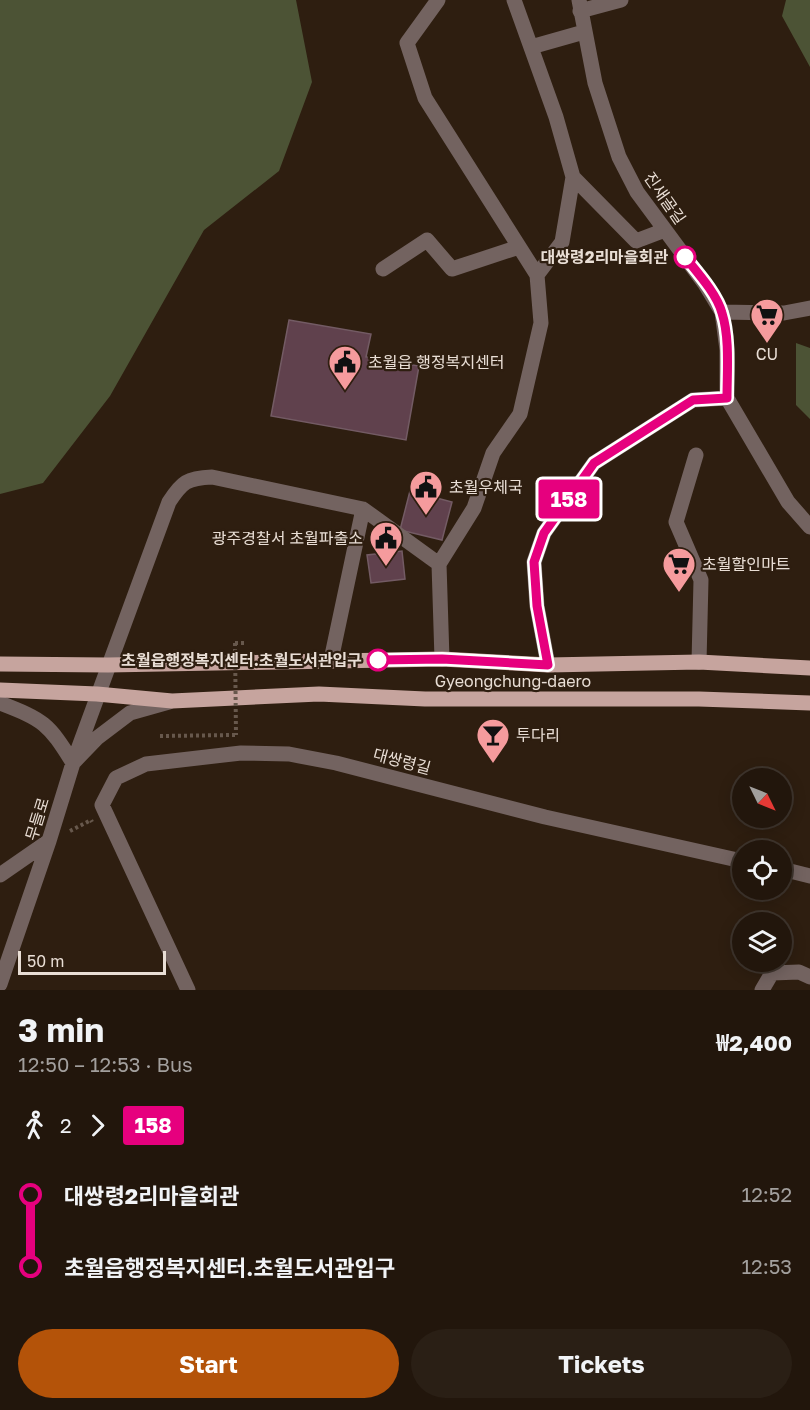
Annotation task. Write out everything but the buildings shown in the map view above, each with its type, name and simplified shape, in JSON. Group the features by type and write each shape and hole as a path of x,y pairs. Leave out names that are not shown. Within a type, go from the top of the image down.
{"main road":[{"name":"Gyeongchung-daero","path":"0,664 108,665 442,659 548,665 699,662 810,668"},
{"name":"Gyeongchung-daero","path":"0,690 97,694 172,701 319,694 425,699 699,699 810,703"}],"street":[{"path":"438,0 407,43 425,98 537,275 542,323 520,414 493,453 474,508 439,564 442,659"},
{"path":"514,0 556,117 573,177 562,242 537,275"},
{"path":"579,5 621,0"},
{"name":"진새골길","path":"579,5 595,83 619,157 637,192 705,284 722,312 727,350 727,398"},
{"path":"531,47 584,32"},
{"path":"573,177 636,241 665,230"},
{"path":"383,269 427,240 452,269 519,247"},
{"path":"722,312 784,313 810,308"},
{"path":"548,665 537,606 534,562 544,533 594,463 693,400 727,398 788,502 810,527"},
{"path":"696,455 676,522 701,580 699,662"},
{"name":"무들로","path":"0,984 97,694 169,502 180,485 193,477 212,477 363,508"},
{"path":"331,660 363,508 439,564"},
{"path":"0,703 34,716 53,732 73,763 97,738 130,713 172,701"},
{"name":"대쌍령길","path":"188,990 102,805 116,778 146,764 241,753 289,754 336,763 545,817 732,859"},
{"path":"0,875 49,841"},
{"path":"792,872 810,876"},
{"path":"762,990 772,973 799,972 810,977"}],"path":[{"path":"160,736 236,735 235,643"},
{"path":"49,841 91,820 95,827"}],"green space":[{"path":"0,0 296,0 312,82 279,171 204,230 110,396 43,483 0,494"},
{"path":"786,0 810,0 810,67 782,16"},
{"path":"796,343 810,348 810,419 796,405"}],"bus line":[{"name":"158","path":"378,660 442,659 548,665 537,606 534,562 544,533 594,463 693,400 727,398 727,350 722,312 685,257"}],"place":[{"name":"대쌍령2리마을회관","path":"685,257"},
{"name":"CU","path":"767,344"},
{"name":"초월읍 행정복지센터","path":"345,391"},
{"name":"초월우체국","path":"426,516"},
{"name":"광주경찰서 초월파출소","path":"386,567"},
{"name":"초월할인마트","path":"679,593"},
{"name":"초월읍행정복지센터.초월도서관입구","path":"378,660"},
{"name":"투다리","path":"493,764"}]}
